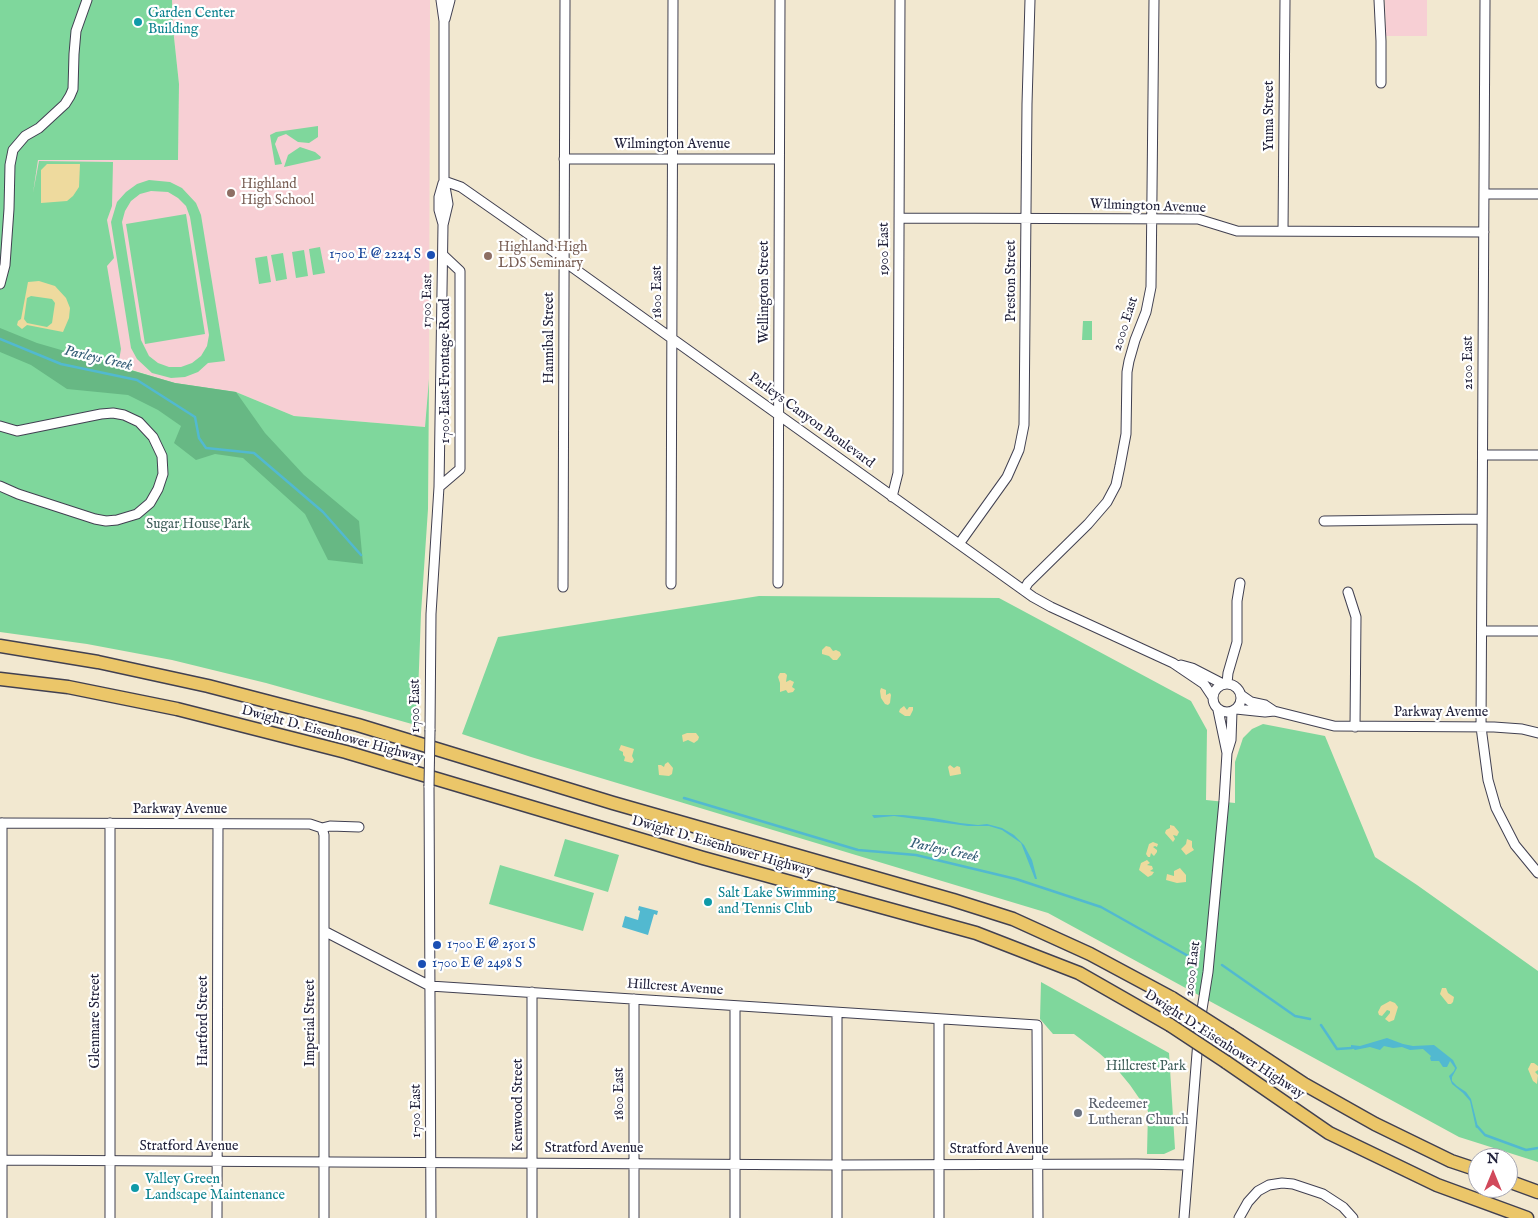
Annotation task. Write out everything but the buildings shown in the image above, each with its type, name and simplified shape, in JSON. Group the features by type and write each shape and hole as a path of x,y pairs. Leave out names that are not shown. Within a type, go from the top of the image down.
{"highway":[{"name":"Dwight D. Eisenhower Highway","path":"0,646 98,662 208,686 358,725 622,805 953,900 1012,919 1081,950 1172,998 1304,1084 1375,1124 1451,1161 1468,1167"},
{"name":"Dwight D. Eisenhower Highway","path":"0,679 68,687 177,708 337,750 704,858 976,933 1079,973 1170,1025 1329,1133 1437,1185 1527,1218"},
{"path":"1518,1185 1538,1192"}],"street":[{"path":"0,284 5,265 10,165 13,150 25,136 38,128 65,104 70,96 73,89 76,31 87,0"},
{"name":"1700 East","path":"430,1218 429,786 431,614 440,486 443,225 448,204 444,180 444,21 441,0"},
{"path":"444,21 450,0"},
{"name":"Hannibal Street","path":"563,587 565,0"},
{"name":"1800 East","path":"670,584 673,0"},
{"name":"Wellington Street","path":"778,583 780,0"},
{"name":"1900 East","path":"892,497 898,473 900,0"},
{"name":"Preston Street","path":"959,544 1007,477 1016,459 1023,434 1025,411 1027,104 1030,0"},
{"name":"2000 East","path":"1024,590 1028,583 1100,511 1116,486 1126,434 1127,372 1135,340 1146,312 1151,287 1154,0"},
{"name":"Yuma Street","path":"1284,231 1285,0"},
{"path":"1379,0 1382,41 1381,83"},
{"name":"2100 East","path":"1485,0 1481,727 1488,780 1496,808 1515,845 1538,873"},
{"name":"Wilmington Avenue","path":"564,159 779,159"},
{"name":"Parleys Canyon Boulevard","path":"444,180 461,187 1024,590 1051,607 1173,663 1204,684 1212,696"},
{"path":"1484,194 1538,194"},
{"name":"Wilmington Avenue","path":"899,218 1198,219 1237,231 1484,232"},
{"name":"1700 East Frontage Road","path":"440,486 460,469 460,271 443,255"},
{"path":"0,426 16,431 28,430 113,413 124,415 139,422 147,429 162,456 163,474 158,489 150,503 137,514 118,520 106,521 18,494 0,486"},
{"path":"1483,455 1538,455"},
{"path":"1324,521 1482,519"},
{"path":"1225,684 1237,642 1237,601 1240,582"},
{"path":"1348,592 1356,618 1355,727"},
{"path":"1482,631 1538,631"},
{"name":"Parleys Canyon Boulevard","path":"1173,663 1192,668 1225,684"},
{"path":"1225,684 1236,687 1241,695 1251,702 1274,710 1265,712 1234,710 1222,712 1218,710 1213,702 1212,696 1215,689 1225,684"},
{"path":"1234,710 1241,700 1241,695"},
{"name":"2000 East","path":"1218,710 1227,753"},
{"name":"2000 East","path":"1184,1218 1199,1028 1208,972 1227,753 1231,740 1234,710"},
{"name":"Parkway Avenue","path":"1274,710 1325,725 1343,727 1481,727 1511,728 1538,733"},
{"path":"1,823 2,1218"},
{"name":"Parkway Avenue","path":"1,823 310,824 322,828 330,826 358,827"},
{"name":"Glenmare Street","path":"110,823 110,1218"},
{"name":"Hartford Street","path":"217,1218 218,824"},
{"name":"Imperial Street","path":"322,828 324,835 324,1218"},
{"name":"Hillcrest Avenue","path":"324,931 430,986 1037,1025 1038,1163"},
{"name":"Kenwood Street","path":"532,992 532,1218"},
{"name":"1800 East","path":"634,999 634,1218"},
{"path":"735,1006 735,1218"},
{"path":"837,1013 837,1218"},
{"path":"939,1020 939,1218"},
{"name":"Stratford Avenue","path":"1,1160 1188,1165"},
{"path":"1038,1163 1038,1218"},
{"path":"1239,1218 1248,1202 1258,1191 1269,1185 1282,1183 1294,1184 1323,1194 1336,1202 1353,1218"}],"shaded area":[{"name":"Highland High School","path":"172,0 430,0 429,379 425,427 294,416 236,392 175,383 10,332 38,160 178,159 179,84"},
{"path":"1385,0 1427,0 1427,36 1386,36"}],"green space":[{"name":"Sugar House Park","path":"0,0 172,0 179,84 178,160 38,160 33,193 39,161 113,162 112,206 107,220 114,258 107,266 121,349 118,366 175,383 236,392 294,416 425,427 429,379 428,509 418,695 416,702 419,726 266,683 172,660 87,644 0,632"},
{"path":"318,126 318,137 309,143 298,142 286,134 278,137 275,144 282,164 275,165 270,135 276,132"},
{"path":"300,147 315,152 321,157 320,159 284,167 288,155"},
{"path":"149,180 170,182 182,188 196,203 201,215 225,361 208,363 198,372 185,377 171,378 152,373 137,359 131,348 111,222 117,202 137,184","holes":["151,191 168,192 186,206 190,217 209,335 207,346 201,356 192,363 181,367 169,367 158,363 149,356 141,340 122,222 125,211 131,201 140,194"]},
{"path":"186,214 205,334 145,344 126,224"},
{"path":"320,247 325,273 313,275 309,249"},
{"path":"304,250 308,276 296,278 292,252"},
{"path":"283,253 287,279 276,281 271,255"},
{"path":"267,256 271,282 259,284 255,258"},
{"path":"1083,321 1092,321 1092,340 1082,340"},
{"path":"0,328 37,343 175,383 236,392 265,433 304,475 359,521 363,564 328,560 305,514 243,458 215,454 196,460 174,443 181,426 158,410 128,395 67,389 31,365 0,352"},
{"path":"759,596 999,598 1191,701 1207,730 1206,800 1235,803 1235,762 1243,738 1252,729 1263,724 1325,736 1375,857 1538,971 1538,1162 1518,1156 1518,1148 1494,1148 1459,1137 1048,913 531,757 462,734 498,637"},
{"path":"565,839 619,855 608,892 554,876"},
{"path":"500,865 594,893 583,931 489,904"},
{"name":"Hillcrest Park","path":"1041,982 1169,1053 1175,1149 1164,1154 1147,1154 1148,1111 1116,1068 1099,1053 1074,1034 1053,1034 1040,1019"}],"sand":[{"path":"47,164 80,164 79,187 67,201 41,203 41,170"},
{"path":"39,281 55,286 66,298 70,308 69,318 63,332 27,325 22,329 17,325 21,319 28,282","holes":["31,296 52,299 55,303 52,323 47,327 27,323 24,319 27,298"]},
{"path":"826,646 830,647 833,651 840,652 841,655 837,660 822,654 822,650"},
{"path":"780,673 787,675 786,682 790,680 794,682 792,687 795,689 793,692 788,693 786,690 780,692 778,677"},
{"path":"881,688 886,690 886,695 890,693 891,695 888,705 881,698"},
{"path":"904,706 907,710 909,707 913,707 910,716 905,716 899,712"},
{"path":"696,733 699,737 698,740 694,743 688,740 683,742 682,735"},
{"path":"621,745 634,749 632,756 634,760 632,763 624,761 623,752 619,750"},
{"path":"668,762 673,768 672,774 669,776 659,775 658,765 664,767"},
{"path":"950,765 954,768 960,767 961,774 950,776 948,767"},
{"path":"1170,825 1174,826 1179,832 1177,836 1173,835 1175,839 1173,842 1165,833 1170,828"},
{"path":"1187,839 1192,841 1194,850 1186,855 1181,849 1186,844"},
{"path":"1153,842 1158,844 1157,847 1153,847 1157,852 1154,856 1151,853 1150,857 1148,857 1146,854 1149,844"},
{"path":"1147,860 1150,863 1147,865 1152,866 1153,869 1150,871 1154,872 1148,877 1139,870 1141,863"},
{"path":"1180,868 1186,875 1186,882 1177,883 1166,880 1167,874 1174,876 1174,871"},
{"path":"1442,988 1446,988 1448,993 1454,997 1451,1004 1448,1004 1440,994"},
{"path":"1390,1001 1398,1007 1394,1020 1389,1022 1385,1019 1390,1011 1387,1010 1382,1016 1378,1012 1381,1006"},
{"path":"1531,1063 1538,1066 1538,1070 1535,1072 1538,1075 1537,1084 1533,1081 1528,1069"}],"water":[{"path":"872,815 903,815 933,818 978,825 987,824 1002,828 1014,835 1024,845 1032,860 1037,879 1035,879 1021,843 1002,830 989,826 968,826 894,816 874,818"},
{"path":"639,906 658,911 657,915 654,914 648,935 622,927 625,916 638,920"},
{"path":"1387,1038 1413,1046 1434,1045 1453,1060 1457,1068 1452,1081 1466,1092 1471,1099 1478,1127 1476,1128 1470,1101 1452,1084 1449,1076 1455,1068 1450,1061 1447,1067 1443,1067 1439,1061 1431,1061 1431,1056 1423,1049 1410,1050 1402,1047 1384,1046 1380,1050 1370,1047 1355,1050 1351,1047 1351,1045 1360,1046"}],"waterway":[{"name":"Parleys Creek","path":"0,339 61,364 137,380 195,417 199,438 206,448 254,453 323,512 361,555"},
{"name":"Parleys Creek","path":"684,798 858,850 916,855 1016,879 1101,907 1190,957"},
{"name":"Parleys Creek","path":"1222,965 1295,1016 1310,1019"},
{"name":"Parleys Creek","path":"1321,1025 1337,1049 1352,1048"},
{"name":"Parleys Creek","path":"1477,1126 1485,1135 1526,1150 1538,1148"}],"place":[{"name":"Garden Center Building","path":"138,22"},
{"name":"Highland High School","path":"231,193"},
{"name":"1700 E @ 2224 S","path":"431,255"},
{"name":"Highland High LDS Seminary","path":"488,256"},
{"name":"Salt Lake Swimming and Tennis Club","path":"708,902"},
{"name":"1700 E @ 2501 S","path":"437,945"},
{"name":"1700 E @ 2498 S","path":"422,964"},
{"name":"Redeemer Lutheran Church","path":"1078,1113"},
{"name":"Valley Green Landscape Maintenance","path":"135,1188"}]}
